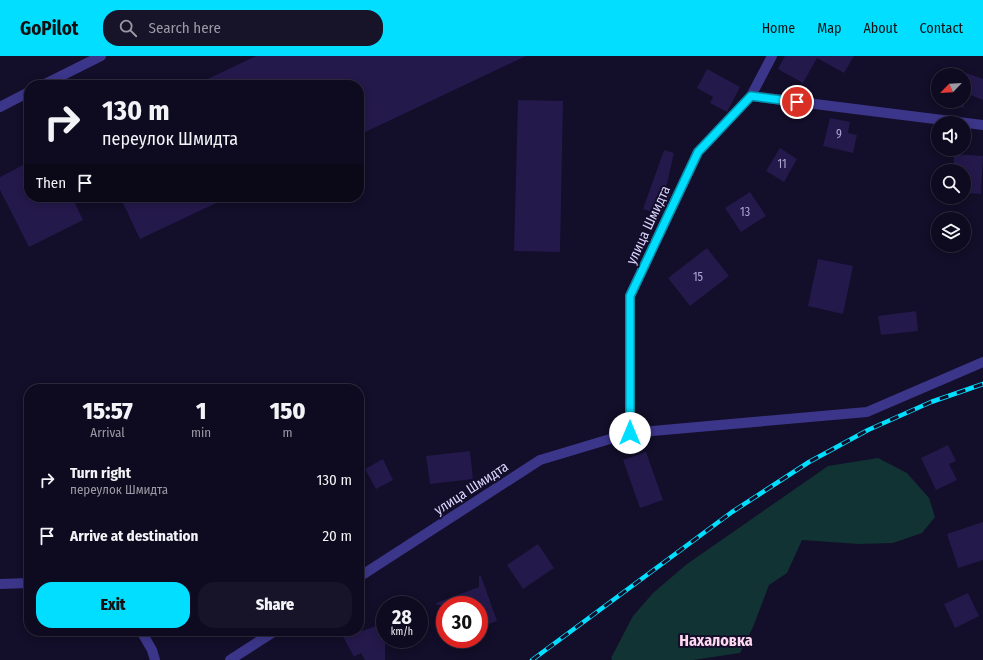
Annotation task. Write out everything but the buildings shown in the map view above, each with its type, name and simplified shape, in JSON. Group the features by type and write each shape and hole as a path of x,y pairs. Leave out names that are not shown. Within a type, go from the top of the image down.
{"street":[{"path":"54,80 100,56"},
{"name":"улица Шмидта","path":"630,433 630,296 698,152 751,96 772,56"},
{"path":"0,107 24,95"},
{"path":"751,96 983,124"},
{"name":"улица Шмидта","path":"364,574 540,460 630,433 867,412 983,362"},
{"path":"0,584 24,583"},
{"path":"143,636 152,650 155,660"},
{"path":"230,660 267,636"}],"green space":[{"path":"878,458 907,473 929,498 935,517 922,533 893,543 859,544 802,540 787,573 769,585 753,627 740,653 693,660 612,660 611,658 633,616 653,593 687,564 828,466"}],"railway":[{"path":"532,660 732,512 809,462 868,430 931,402 983,384"}],"district":[{"name":"Нахаловка","path":"716,640"}],"route":[{"path":"630,433 630,296 698,152 751,96 797,102"}]}
